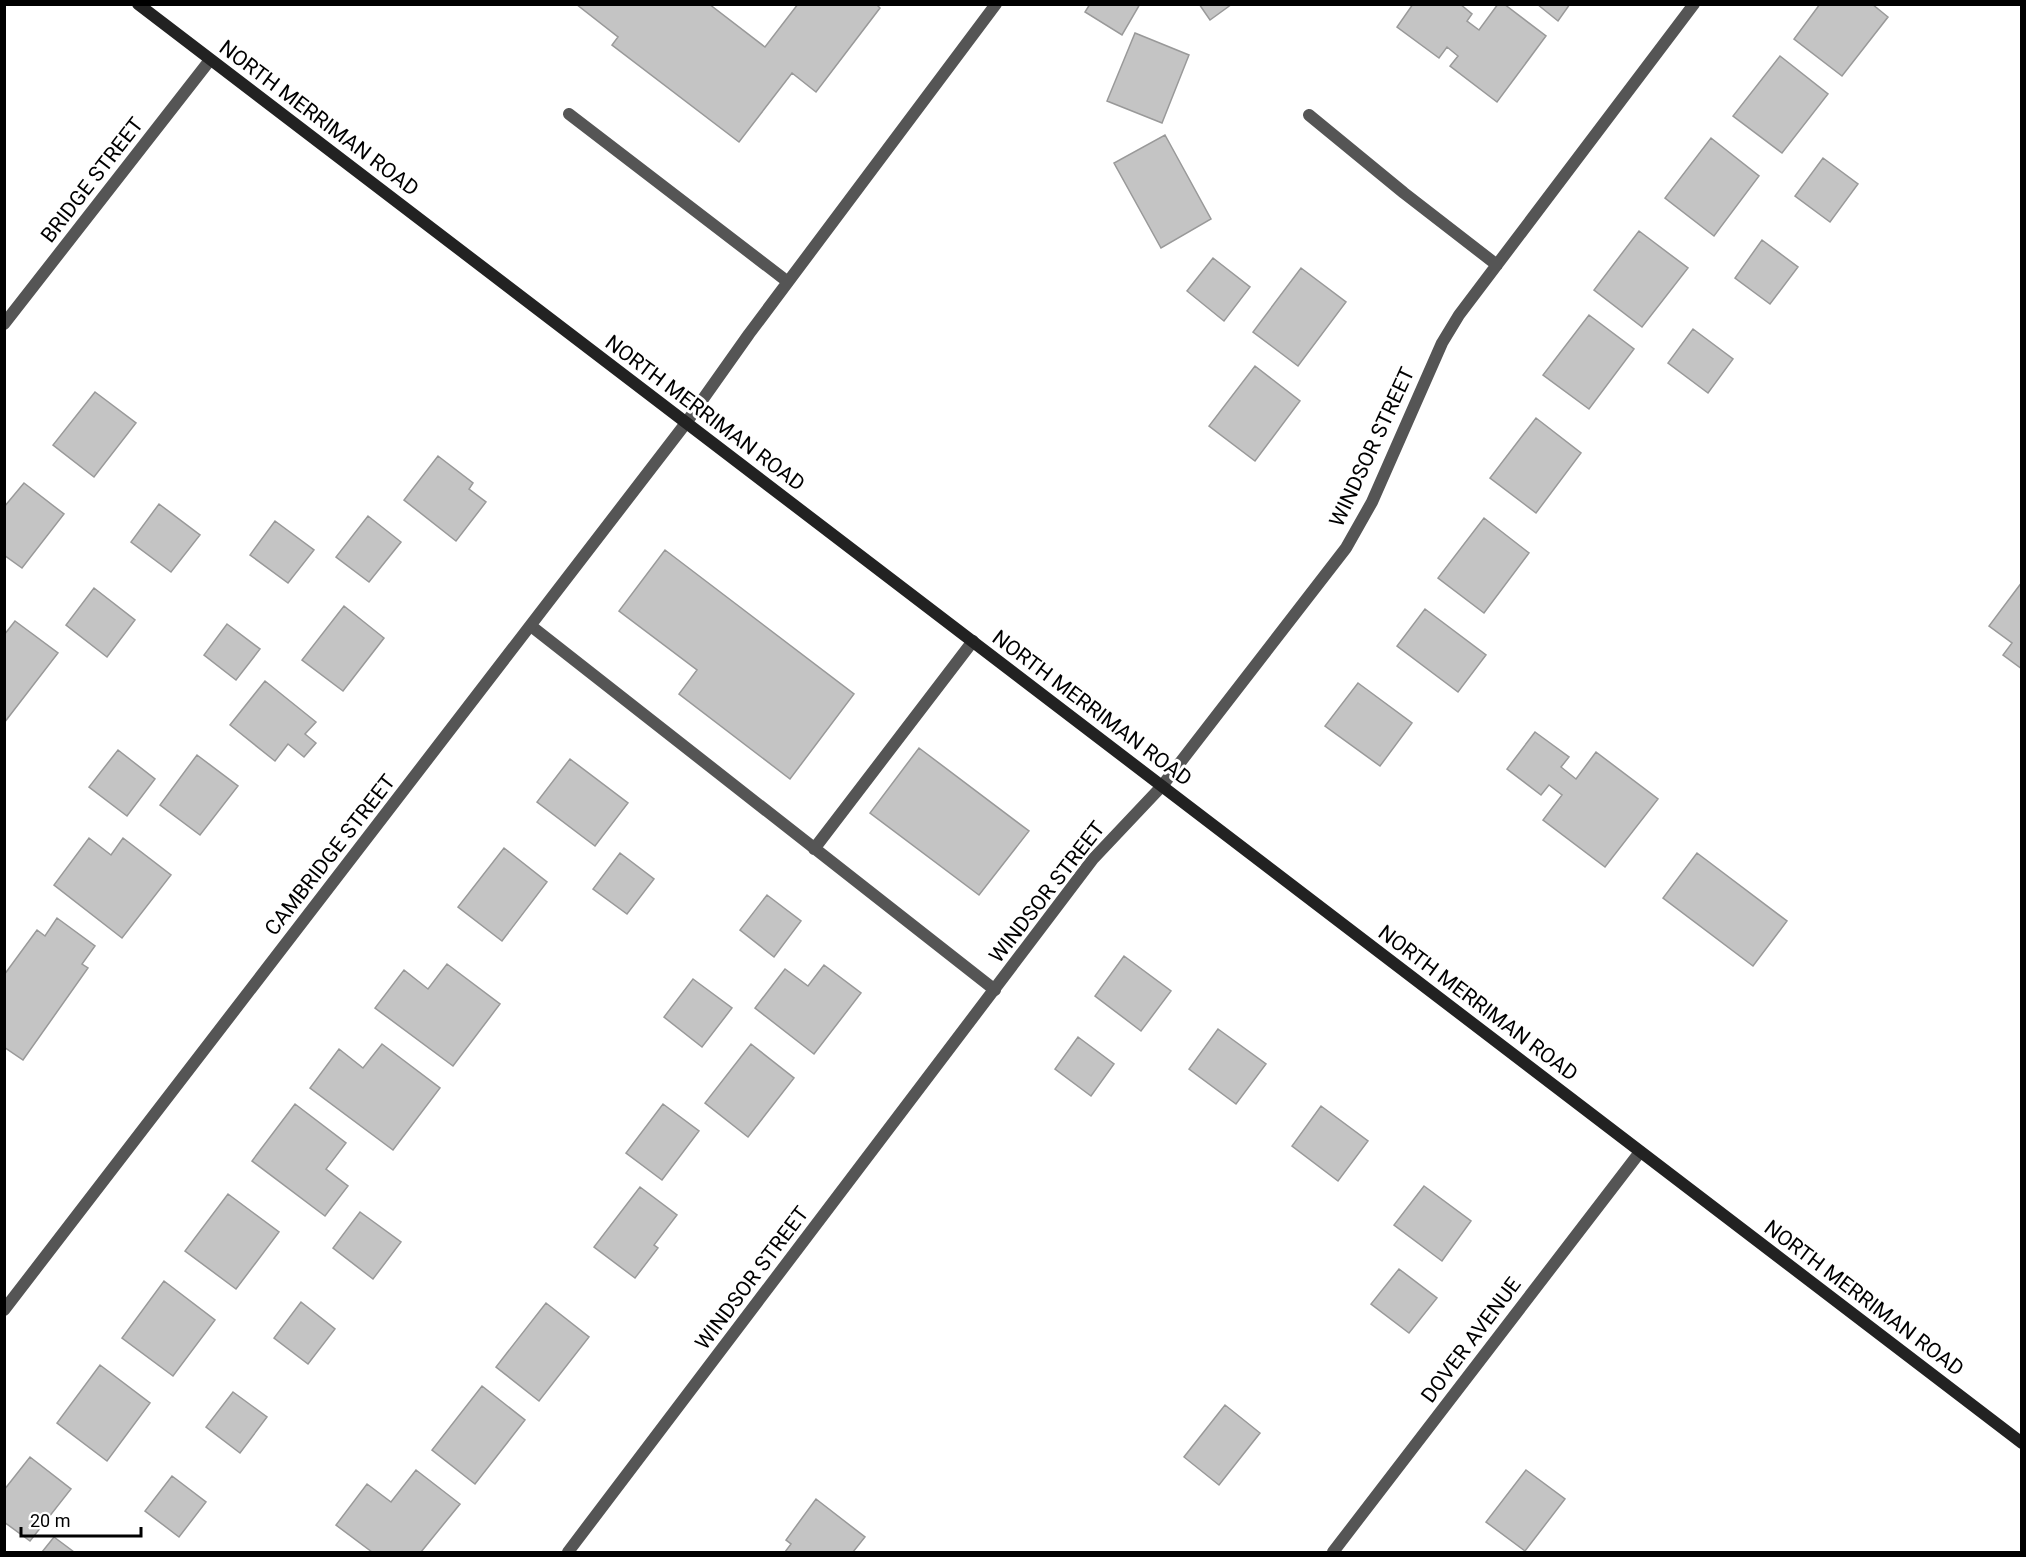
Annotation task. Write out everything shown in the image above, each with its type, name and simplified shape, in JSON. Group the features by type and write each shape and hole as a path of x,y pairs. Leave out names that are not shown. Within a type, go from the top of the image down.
{"main road":[{"name":"NORTH MERRIMAN ROAD","path":"138,4 2022,1443"}],"street":[{"name":"CAMBRIDGE STREET","path":"4,1310 686,423 788,282 996,4"},
{"name":"WINDSOR STREET","path":"568,1552 1093,859 1162,786 1346,548 1372,502 1442,343 1459,315 1694,4"},
{"name":"BRIDGE STREET","path":"4,324 210,60"},
{"path":"569,114 788,282"},
{"path":"1309,115 1497,265"},
{"path":"531,626 994,990"},
{"path":"814,849 973,641"},
{"name":"DOVER AVENUE","path":"1333,1552 1640,1152"}],"building":[{"path":"576,4 709,4 765,47 798,4 876,4 880,8 816,92 792,73 739,142 612,45 618,37"},
{"path":"1090,4 1140,4 1122,35 1085,12"},
{"path":"1199,4 1232,4 1210,20"},
{"path":"1413,4 1460,4 1472,14 1467,21 1479,30 1498,4 1504,4 1546,36 1497,102 1450,66 1458,56 1447,47 1439,58 1397,27"},
{"path":"1537,4 1570,4 1558,21"},
{"path":"1820,4 1872,4 1888,17 1842,76 1794,39"},
{"path":"1135,33 1189,55 1162,123 1107,101"},
{"path":"1780,56 1828,94 1782,153 1733,116"},
{"path":"1165,135 1211,219 1161,248 1114,163"},
{"path":"1711,138 1759,176 1714,236 1665,198"},
{"path":"1823,158 1858,184 1830,222 1795,196"},
{"path":"1639,231 1688,268 1642,327 1594,290"},
{"path":"1762,240 1798,267 1770,304 1735,278"},
{"path":"1213,258 1250,287 1224,321 1187,291"},
{"path":"1301,268 1346,302 1298,366 1253,332"},
{"path":"1589,315 1634,349 1589,409 1543,375"},
{"path":"1693,329 1733,359 1708,393 1668,363"},
{"path":"1255,366 1300,401 1255,461 1209,426"},
{"path":"95,392 136,423 94,477 53,445"},
{"path":"1536,418 1581,453 1536,513 1490,478"},
{"path":"438,456 473,483 469,489 486,502 456,541 404,500"},
{"path":"24,483 64,514 22,568 4,555 4,507"},
{"path":"159,504 200,535 171,572 131,542"},
{"path":"368,516 401,542 369,582 336,557"},
{"path":"1484,518 1529,553 1484,613 1438,578"},
{"path":"275,521 314,550 288,583 250,555"},
{"path":"665,550 854,694 790,779 679,694 697,670 619,611"},
{"path":"2022,582 2022,669 2003,655 2012,643 1989,626"},
{"path":"94,588 135,620 107,657 66,625"},
{"path":"344,606 384,638 343,691 302,660"},
{"path":"1425,609 1486,655 1458,692 1397,646"},
{"path":"15,621 58,653 4,723 4,635"},
{"path":"227,624 260,649 236,680 204,655"},
{"path":"265,681 316,722 305,734 316,743 304,757 288,744 275,761 230,725"},
{"path":"1358,683 1412,723 1380,766 1325,726"},
{"path":"1535,732 1569,757 1561,767 1576,779 1596,752 1658,799 1605,867 1543,820 1562,795 1549,785 1541,795 1507,769"},
{"path":"919,748 1029,831 979,895 870,813"},
{"path":"118,750 155,779 127,816 89,787"},
{"path":"197,755 238,786 200,835 160,805"},
{"path":"570,759 628,803 595,846 537,802"},
{"path":"89,838 111,855 123,838 171,875 122,938 54,885"},
{"path":"504,848 547,882 502,941 458,907"},
{"path":"620,853 654,879 627,914 593,889"},
{"path":"1697,853 1787,921 1753,966 1663,898"},
{"path":"767,895 801,921 774,957 740,930"},
{"path":"57,918 95,946 82,964 88,968 23,1060 4,1047 4,975 37,930 45,936"},
{"path":"1124,956 1171,991 1141,1031 1095,996"},
{"path":"447,964 500,1004 453,1066 375,1008 404,970 428,989"},
{"path":"824,965 861,993 814,1054 755,1008 785,969 808,986"},
{"path":"693,979 732,1008 702,1047 664,1017"},
{"path":"1218,1029 1266,1064 1236,1104 1189,1069"},
{"path":"1078,1037 1114,1064 1091,1096 1055,1069"},
{"path":"382,1044 440,1088 393,1150 310,1088 339,1049 363,1068"},
{"path":"751,1044 794,1078 748,1137 705,1103"},
{"path":"295,1104 346,1143 326,1169 348,1186 325,1216 252,1161"},
{"path":"663,1104 699,1131 662,1180 626,1153"},
{"path":"1321,1106 1368,1141 1338,1181 1292,1146"},
{"path":"1424,1186 1471,1221 1442,1261 1394,1225"},
{"path":"640,1187 677,1215 654,1245 658,1248 635,1278 594,1247"},
{"path":"228,1194 279,1232 236,1289 185,1251"},
{"path":"360,1212 401,1242 373,1279 333,1248"},
{"path":"1399,1269 1437,1298 1409,1333 1371,1304"},
{"path":"164,1281 215,1320 173,1376 122,1338"},
{"path":"301,1302 335,1329 308,1364 274,1338"},
{"path":"546,1303 589,1337 539,1401 496,1367"},
{"path":"100,1365 150,1403 107,1461 57,1423"},
{"path":"482,1386 525,1420 475,1484 432,1450"},
{"path":"233,1392 267,1417 240,1453 206,1427"},
{"path":"1225,1405 1260,1433 1219,1485 1184,1457"},
{"path":"30,1457 71,1489 30,1541 4,1522 4,1490"},
{"path":"416,1470 460,1504 421,1552 372,1552 336,1525 367,1484 391,1502"},
{"path":"1526,1470 1565,1499 1525,1551 1486,1522"},
{"path":"172,1476 206,1502 179,1537 145,1511"},
{"path":"816,1499 865,1537 853,1552 785,1552 791,1544 786,1540"},
{"path":"54,1537 74,1552 42,1552"}]}
